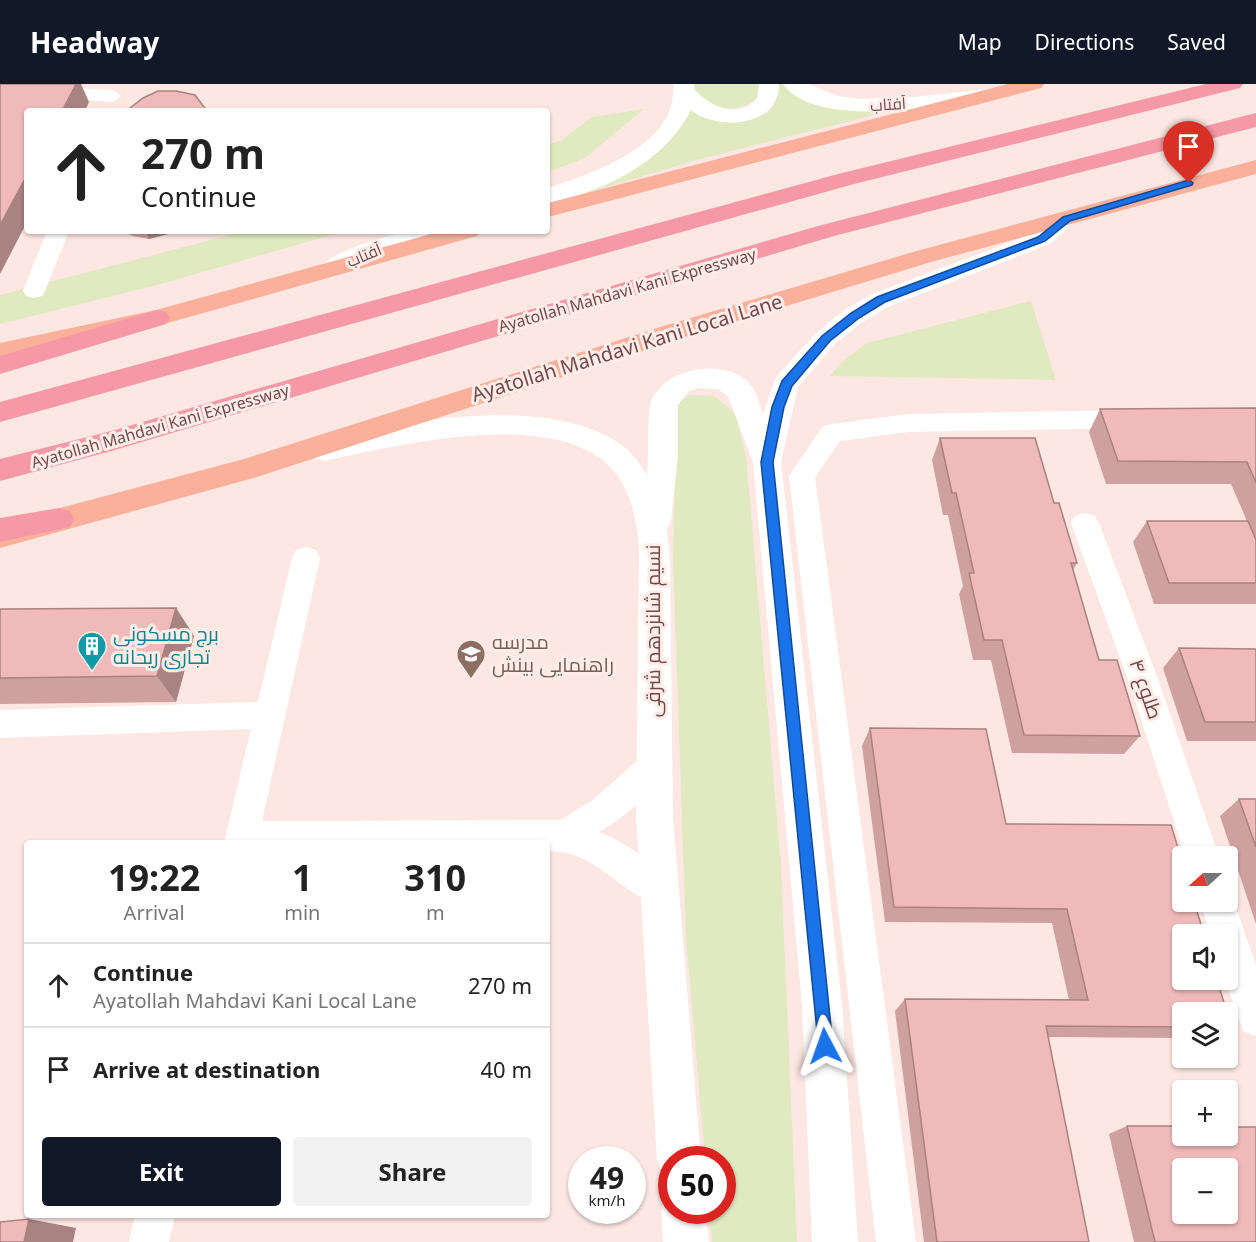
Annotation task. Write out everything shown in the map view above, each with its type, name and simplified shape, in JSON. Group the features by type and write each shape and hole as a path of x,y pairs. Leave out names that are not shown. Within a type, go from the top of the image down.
{"highway":[{"path":"0,412 285,337 794,193 1067,123 1233,84"},
{"name":"Ayatollah Mahdavi Kani Expressway","path":"0,470 115,440 826,231 1256,120"},
{"path":"0,365 157,318"},
{"path":"0,530 59,519"}],"main road":[{"path":"684,87 703,109 717,114 736,116 762,107 768,98 769,84"},
{"name":"آفتاب","path":"793,84 822,99 848,105 873,106 988,95"},
{"path":"550,209 1034,84"},
{"path":"550,195 612,172 651,148 673,123 684,87"},
{"name":"Ayatollah Mahdavi Kani Local Lane","path":"0,536 247,469 687,328 922,257 1256,167"},
{"path":"767,462 778,407 786,384 826,338 855,315 881,300 1041,239 1066,219"},
{"name":"آفتاب","path":"333,268 364,253 420,234"},
{"path":"0,352 157,318 458,234"},
{"path":"654,542 664,455 664,403 680,384 699,379 723,380 740,390 767,462 822,1005 835,1242"},
{"name":"نسیم شانزدهم شرقی","path":"247,469 363,442 489,424 564,432 600,445 614,454 630,472 640,488 654,542 653,766 657,889 678,1146"},
{"path":"684,1224 686,1242"}],"street":[{"path":"0,85 112,97"},
{"path":"34,291 57,234"},
{"path":"896,1242 802,476 832,433 908,423 1165,419"},
{"name":"طلوع ۴","path":"1085,523 1145,685 1199,846"},
{"path":"306,558 242,840 564,835 600,848 657,889"},
{"path":"0,724 270,715"},
{"path":"564,835 605,812 653,766"},
{"path":"1220,912 1256,1018"},
{"path":"149,1242 154,1218"}],"green space":[{"path":"693,84 762,84 760,97 752,103 722,108 704,101 697,94"},
{"path":"774,84 783,84 806,98 921,103 700,159 550,203 550,200 612,180 647,160 677,130 690,109 731,123 768,113 776,101"},
{"path":"644,109 585,158 550,171 550,143 562,140 592,117"},
{"path":"234,234 335,234 161,284 0,324 0,295"},
{"path":"1031,301 1056,380 830,376 844,360 867,343"},
{"path":"690,395 714,396 735,413 746,455 781,866 797,1242 712,1242 710,1224 736,1224 736,1146 704,1146 686,938 673,558 677,402"}],"building":[{"path":"0,84 76,84 64,108 24,108 24,181 0,225"},
{"path":"158,91 176,91 195,95 205,108 130,108 143,98"},
{"path":"1256,408 1256,483 1247,462 1118,461 1100,409"},
{"path":"940,438 1035,438 1054,503 1059,503 1077,563 1071,563 1099,660 1117,660 1140,736 1024,735 1002,640 984,640 969,573 974,573 956,493 952,493"},
{"path":"1147,521 1248,521 1256,540 1256,583 1169,583"},
{"path":"176,608 157,676 0,678 0,609"},
{"path":"1179,648 1256,649 1256,722 1205,722"},
{"path":"870,728 986,729 1006,824 1171,825 1177,846 1172,846 1172,912 1197,912 1201,924 1172,924 1172,990 1220,990 1224,1002 1172,1002 1172,1027 1046,1026 1089,1242 937,1242 905,999 1088,1000 1067,909 894,907"},
{"path":"1239,799 1256,799 1256,847"},
{"path":"1127,1126 1172,1126 1172,1146 1238,1146 1238,1127 1256,1127 1256,1242 1155,1242"},
{"path":"29,1219 24,1242 0,1242 0,1222"}],"place":[{"name":"برج مسکونی تجاری ریحانه","path":"92,672"},
{"name":"مدرسه راهنمایی بینش","path":"471,680"}],"route":[{"path":"825,1046 767,462 778,407 786,384 826,338 855,315 881,300 910,287 1041,239 1066,219 1189,183"}]}
